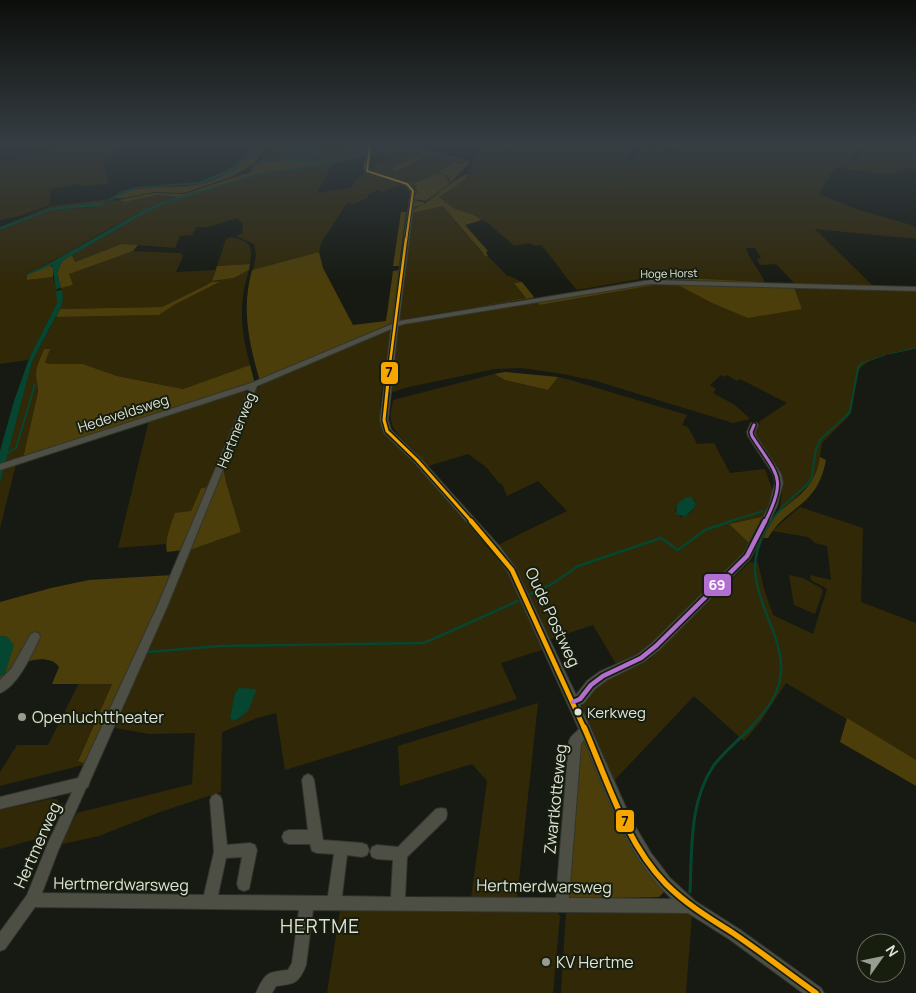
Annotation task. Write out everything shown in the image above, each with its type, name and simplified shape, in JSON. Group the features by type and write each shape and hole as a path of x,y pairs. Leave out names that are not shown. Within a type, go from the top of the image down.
{"street":[{"path":"394,324 413,191"},
{"name":"Hoge Horst","path":"394,324 650,282 916,289"},
{"name":"Hertmerweg","path":"0,944 32,900 53,848 162,607 254,385 394,324"},
{"name":"Oude Postweg","path":"394,324 384,420 387,431 417,460 497,550 512,570 628,826 646,858 665,883 690,906 734,934 816,993"},
{"name":"Hedeveldsweg","path":"0,467 254,385"},
{"path":"573,702 580,699 591,685 603,676 635,662 656,646 747,556 773,506 779,483 777,474 752,436 751,432 754,425"},
{"path":"0,688 15,673 35,637"},
{"name":"Zwartkotteweg","path":"562,904 575,741 585,731"},
{"path":"308,780 317,846 362,850"},
{"name":"Hertmerweg","path":"0,803 84,783"},
{"path":"209,903 222,852 216,800"},
{"path":"398,902 400,854 441,814"},
{"path":"289,837 316,838"},
{"path":"334,902 341,848"},
{"path":"222,852 250,850 244,884"},
{"path":"378,852 400,854"},
{"name":"Hertmerdwarsweg","path":"32,900 690,906"},
{"path":"264,993 272,979 292,977 299,965 307,903"}],"shaded area":[{"path":"0,191 51,191 49,205 19,216 0,220"},
{"path":"121,191 130,191 100,206 52,210 0,230 0,227 50,208 105,202"},
{"path":"129,191 189,191 184,193 155,192 115,198"},
{"path":"199,191 179,197 157,195 125,202 118,200 154,193 185,194"},
{"path":"199,191 205,191 164,204 62,261 57,273 61,288 56,289 52,265 27,275 144,210 165,201"},
{"path":"205,191 318,191 317,193 374,191 367,195 369,197 355,204 347,203 321,243 319,252 253,270 256,255 254,244 236,236 242,233 243,224 237,218 208,227 196,227 192,235 180,236 175,248 123,244 75,262 72,255 164,204"},
{"path":"417,191 439,191 426,201 414,199"},
{"path":"441,191 448,191 439,197 455,209 472,214 482,220 465,225 488,251 486,252 488,256 486,257 443,206 412,213 411,211 421,205 411,209 413,200 424,202 424,204"},
{"path":"447,191 821,191 819,194 853,208 911,225 916,228 916,239 815,229 873,286 795,284 776,264 760,265 757,259 761,258 755,248 746,248 766,284 651,277 652,279 646,278 577,290 541,245 535,246 529,243 514,246 488,223 472,214 455,209 439,197"},
{"path":"152,195 179,197 121,222 28,273 27,280 53,277 58,294 57,303 28,360 0,364 0,230 52,210 94,207 114,200 125,202"},
{"path":"109,199 102,203 50,208 0,227 51,206"},
{"path":"443,206 481,252 491,259 507,276 522,282 514,283 526,298 400,320 412,213"},
{"path":"401,212 406,212 399,266 393,266"},
{"path":"231,237 249,244 251,252 250,264 217,266 226,239"},
{"path":"122,244 138,245 133,251 69,274 73,285 61,288 57,273 62,261 72,255 75,262"},
{"path":"129,251 181,253 183,256 176,272 215,270 212,281 234,278 249,270 243,295 242,318 250,365 183,389 117,376 83,364 49,364 45,362 44,349 36,371 38,392 23,458 5,463 32,362 56,317 159,315 174,305 219,283 207,284 162,307 60,309 63,299 61,288 73,285 68,274"},
{"path":"319,252 323,268 353,325 386,321 393,271 399,270 392,323 260,382 250,340 247,312 247,299 252,270"},
{"path":"250,264 249,270 234,278 212,281 217,266"},
{"path":"50,265 53,268 53,277 27,280 27,275"},
{"path":"651,276 759,282 759,284 652,279"},
{"path":"212,282 220,282 174,305 159,315 56,317 60,309 162,307"},
{"path":"522,282 534,297 439,313 526,298 514,283"},
{"path":"646,283 666,283 540,305 537,302"},
{"path":"674,283 710,302 802,309 794,287 916,291 916,348 878,358 864,365 859,370 850,415 822,443 818,472 795,499 779,512 782,493 781,478 755,435 760,421 787,403 740,379 737,381 727,375 724,377 721,375 710,385 716,389 713,393 735,405 750,419 733,423 596,381 521,368 495,369 389,393 396,325 537,302 540,305"},
{"path":"674,283 794,287 802,309 748,318 710,302"},
{"path":"62,290 63,299 61,307 32,362 0,483 0,451 14,401 30,356 57,303 56,291"},
{"path":"392,327 381,395 380,420 382,429 503,565 514,581 545,649 501,663 517,699 285,770 276,713 257,718 222,732 221,792 160,812 99,836 63,844 64,836 77,813 192,784 195,733 149,734 115,728 190,550 241,532 223,466 255,391 261,385","holes":["256,689 249,708 244,715 235,721 230,717 235,693"]},
{"path":"44,349 50,349 45,362 49,364 83,364 117,376 183,389 250,365 255,384 23,458 38,392 36,371"},
{"path":"505,372 558,377 548,390 505,380 494,374"},
{"path":"494,374 505,380 548,390 558,377 567,379 687,415 682,425 688,427 697,444 714,443 730,473 765,469 774,494 766,516 729,524 751,545 741,561 640,656 616,664 593,625 548,640 522,579 498,545 567,511 538,481 507,496 502,484 486,467 468,454 425,467 422,460 396,431 393,425 391,414 393,400","holes":["685,498 694,499 696,504 692,511 684,517 675,512 677,504"]},
{"path":"242,391 247,392 208,487 201,488 191,511 170,527 166,544 118,548 149,420"},
{"path":"820,457 826,460 822,476 816,488 809,497 784,518 768,538 763,538 774,516 799,496 815,476"},
{"path":"16,464 0,528 0,483 4,468"},
{"path":"223,466 241,532 190,550"},
{"path":"208,487 183,550 167,552 167,538 175,513 191,511 201,488"},
{"path":"692,497 696,504 694,508 685,517 676,514 677,504 685,498"},
{"path":"800,507 863,528 861,602 916,623 916,760 786,683 761,721 744,741 694,696 611,784 580,710 593,688 603,678 649,660 750,562 758,563 773,615 813,634 827,589 811,580 810,575 831,580 827,546 815,543 808,537 772,531"},
{"path":"766,516 751,545 729,524"},
{"path":"172,575 87,764 78,761 112,684 52,684 59,667 53,661 39,659 24,664 0,691 0,676 5,674 8,637 0,636 0,602 89,580"},
{"path":"789,575 803,578 823,591 815,614 794,605"},
{"path":"0,636 8,637 14,646 5,674 0,676"},
{"path":"79,683 112,684 78,760 87,764 0,786 0,772 17,745 48,745"},
{"path":"239,688 257,689 248,711 234,721 230,717 235,693"},
{"path":"538,703 517,899 471,898 487,781 472,764 400,786 398,746"},
{"path":"847,718 916,760 916,786 840,742"},
{"path":"582,742 586,743 661,884 664,892 659,897 568,899 580,744"},
{"path":"57,799 60,804 64,803 47,836 0,849 0,810"},
{"path":"555,909 560,916 553,993 327,993 340,910"},
{"path":"671,911 692,914 686,993 561,993 566,912"}],"waterway":[{"path":"889,354 916,348"},
{"path":"862,363 885,355"},
{"path":"770,522 783,506 808,484 812,476 816,449 820,440 850,412 858,367 862,363"},
{"path":"6,454 16,448 35,384"},
{"path":"728,522 763,511"},
{"path":"528,595 552,584 578,566 661,538 678,550 705,530 732,521"},
{"path":"750,728 772,700 781,674 778,646 760,597 755,574 758,549 771,521"},
{"path":"148,652 221,646 424,643 518,601"},
{"path":"690,892 693,826 700,794 714,765 752,727"}],"transit line":[{"name":"7","path":"413,191 384,420 387,431 417,460 497,550 512,570 568,690 627,826 646,858 665,883 690,906 734,934 816,993"},
{"name":"69","path":"573,702 580,699 591,685 603,676 641,658 656,646 747,556 773,506 779,483 777,474 752,436 751,432 754,425"}],"place":[{"name":"Kerkweg","path":"578,712"},
{"name":"Openluchttheater","path":"22,717"},
{"name":"KV Hertme","path":"546,962"}],"district":[{"name":"HERTME","path":"320,926"}]}
